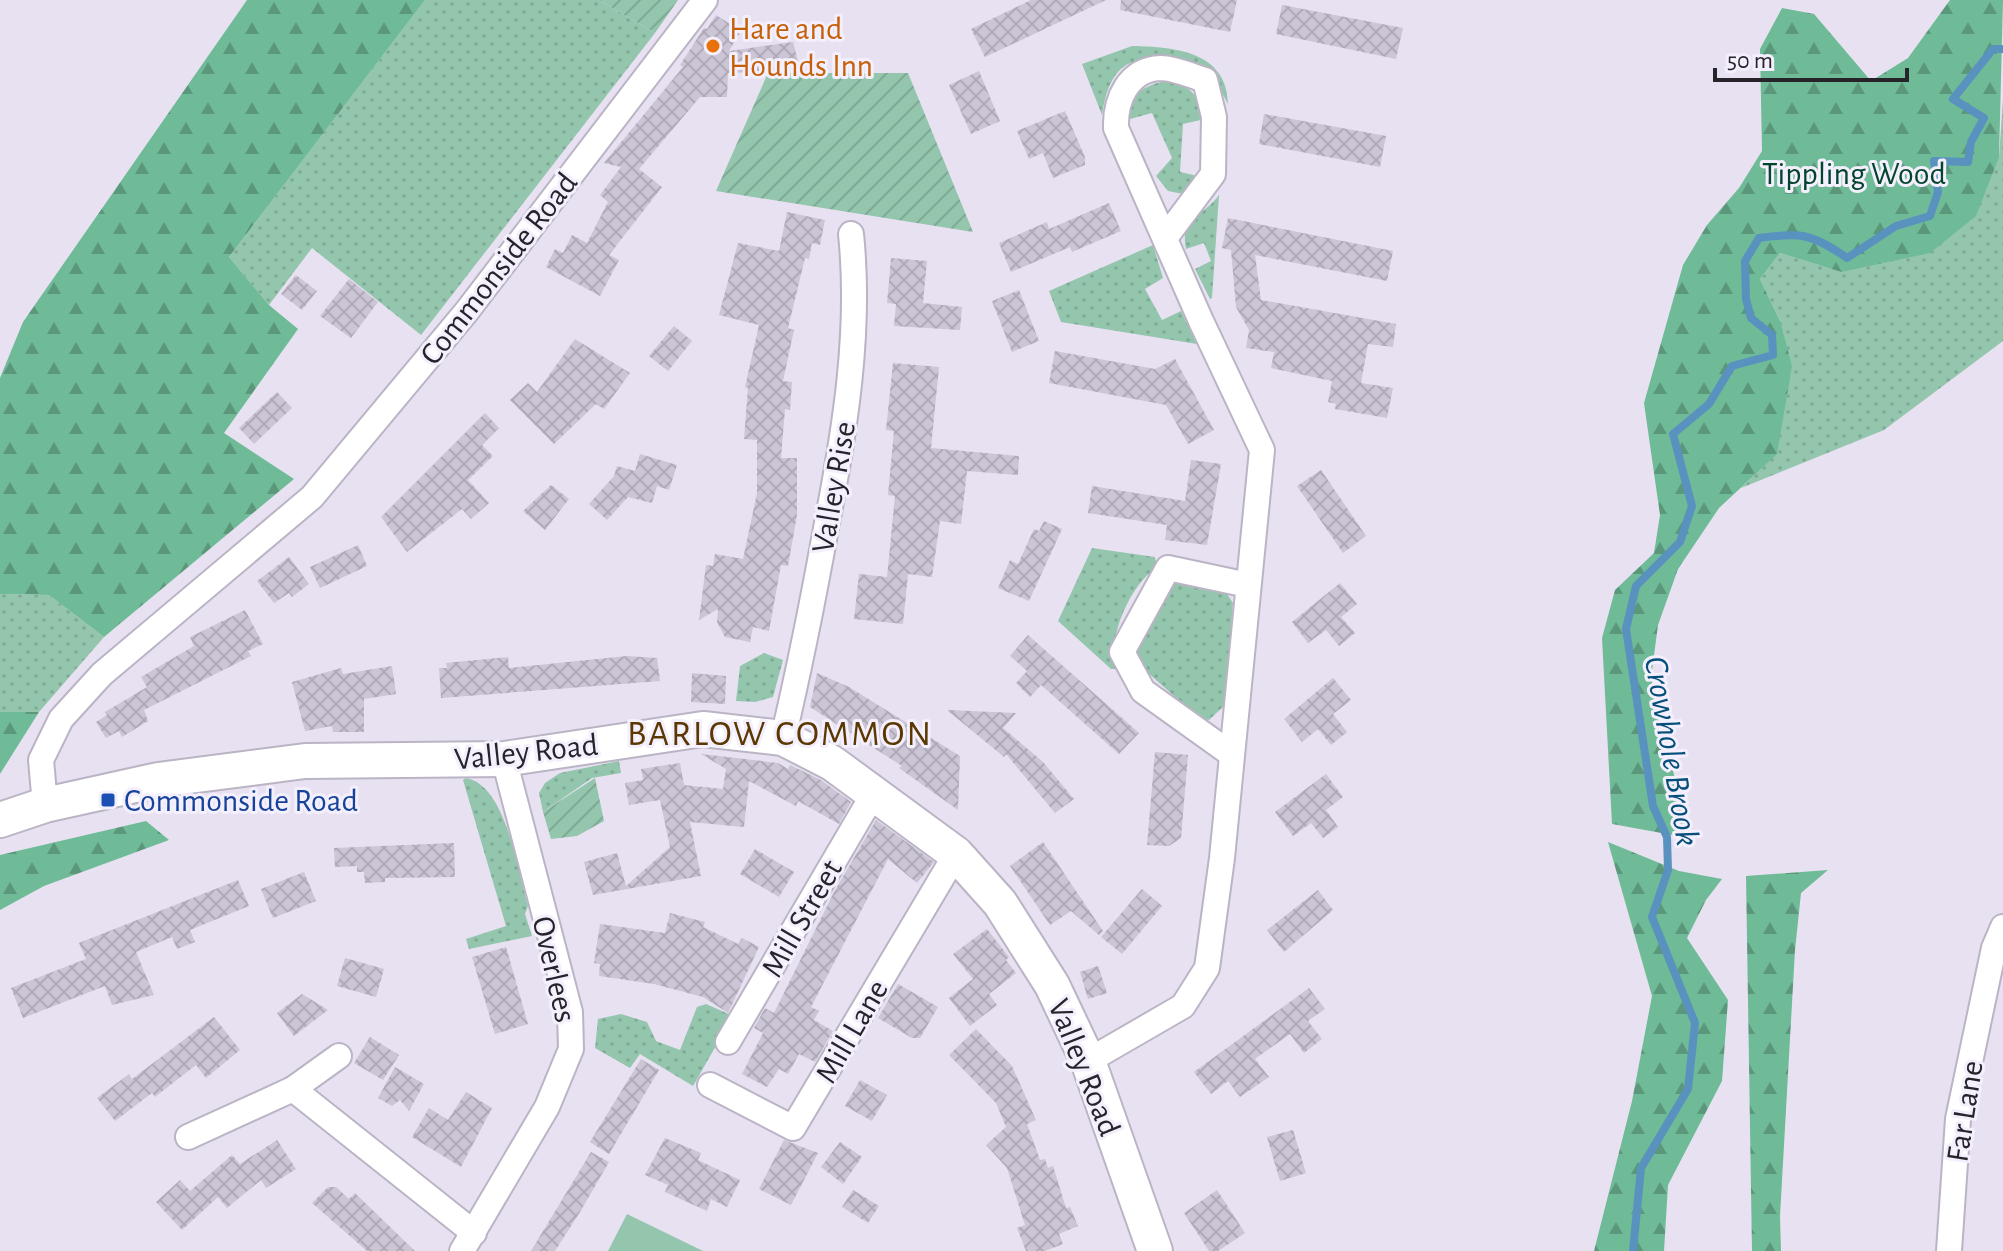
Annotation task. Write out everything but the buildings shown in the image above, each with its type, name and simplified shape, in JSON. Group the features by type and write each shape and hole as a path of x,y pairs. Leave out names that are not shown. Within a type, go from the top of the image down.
{"main road":[{"name":"Valley Road","path":"0,820 45,805 158,780 305,761 504,759 703,729 783,738 832,763 956,854 1000,903 1052,985 1088,1061 1155,1251"}],"street":[{"name":"Commonside Road","path":"45,805 41,760 61,719 102,674 312,497 467,311 705,0"},
{"path":"1088,1061 1183,1006 1207,968 1262,450 1165,238 1116,121 1118,97 1136,76 1161,68 1205,80 1214,117 1213,174 1165,238"},
{"name":"Valley Rise","path":"783,738 805,645 843,444 849,394 851,234"},
{"path":"1231,754 1143,691 1122,652 1168,568 1248,585"},
{"name":"Overlees","path":"468,1242 547,1107 571,1049 570,1012 504,759"},
{"name":"Mill Street","path":"728,1042 874,793"},
{"name":"Mill Lane","path":"710,1085 793,1128 956,854"},
{"name":"Far Lane","path":"1949,1251 1958,1119 1994,948 2003,927"},
{"path":"188,1137 293,1089 339,1056"},
{"path":"293,1089 468,1242"}],"green space":[{"path":"247,0 425,0 229,257 269,305 298,329 224,433 294,479 104,637 49,595 0,594 0,378 23,322"},
{"path":"425,0 599,0 655,33 421,335 312,248 269,305 229,257"},
{"path":"599,0 678,0 655,33"},
{"name":"Tippling Wood","path":"1950,0 2003,0 1999,157 1976,216 1930,253 1841,272 1780,253 1760,279 1780,321 1792,366 1777,454 1719,508 1678,569 1658,625 1651,678 1689,838 1612,824 1602,638 1615,590 1654,553 1660,515 1644,403 1683,265 1707,225 1739,188 1762,151 1760,49 1782,8 1814,14 1871,81 1908,58"},
{"path":"1132,46 1181,51 1208,63 1225,86 1228,104 1214,78 1175,65 1142,60 1128,64 1117,74 1108,90 1102,115 1082,64"},
{"path":"768,73 908,73 973,232 716,191"},
{"path":"1164,81 1181,85 1192,92 1200,103 1205,119 1183,124 1180,172 1198,176 1183,194 1168,191 1156,176 1172,158 1152,113 1130,119 1131,103 1138,93"},
{"path":"2003,99 2003,341 1884,430 1741,488 1777,453 1780,321 1760,279 1780,253 1841,272 1999,157"},
{"path":"1219,195 1210,299 1195,269 1211,261 1204,243 1186,249 1185,239 1190,224"},
{"path":"1153,245 1163,278 1145,289 1162,320 1181,311 1197,344 1061,322 1049,291"},
{"path":"1092,548 1155,557 1157,567 1138,586 1123,613 1115,642 1116,669 1111,669 1058,621"},
{"path":"1183,581 1225,591 1233,603 1225,705 1209,720 1199,718 1138,664 1135,652 1170,583"},
{"path":"0,594 49,595 104,637 39,712 0,712"},
{"path":"764,653 783,660 773,697 755,702 736,701 740,666"},
{"path":"0,712 39,712 0,774"},
{"path":"619,761 621,773 592,778 543,812 539,793 545,783 560,773"},
{"path":"466,778 480,784 501,812 520,872 528,906 525,914 532,936 469,949 466,939 506,926 463,780"},
{"path":"595,778 604,821 577,836 551,839 543,812"},
{"path":"146,821 169,840 44,886 0,910 0,855"},
{"path":"1608,842 1679,871 1722,879 1706,900 1687,938 1728,1000 1722,1081 1668,1185 1664,1251 1594,1251 1632,1101 1652,996"},
{"path":"1828,870 1801,893 1780,1216 1781,1251 1752,1251 1746,876"},
{"path":"706,1004 733,1016 693,1086 640,1054 630,1068 595,1048 598,1019 621,1014 647,1022 656,1041 680,1050 697,1007"},
{"path":"627,1214 703,1251 608,1251"}],"waterway":[{"name":"Crowhole Brook","path":"1633,1251 1641,1168 1688,1089 1695,1023 1652,917 1668,870 1667,837 1653,806 1626,629 1636,586 1680,542 1692,506 1673,434 1709,404 1732,366 1773,355 1772,335 1751,318 1746,299 1745,261 1759,238 1786,235 1806,237 1825,244 1847,258 1896,226 1930,216 1938,192 1934,161 1968,162 1971,142 1984,118 1953,99 1993,49 2003,49"}],"place":[{"name":"Hare and Hounds Inn","path":"713,46"},
{"name":"Commonside Road","path":"108,800"}],"district":[{"name":"BARLOW COMMON","path":"780,732"}]}
